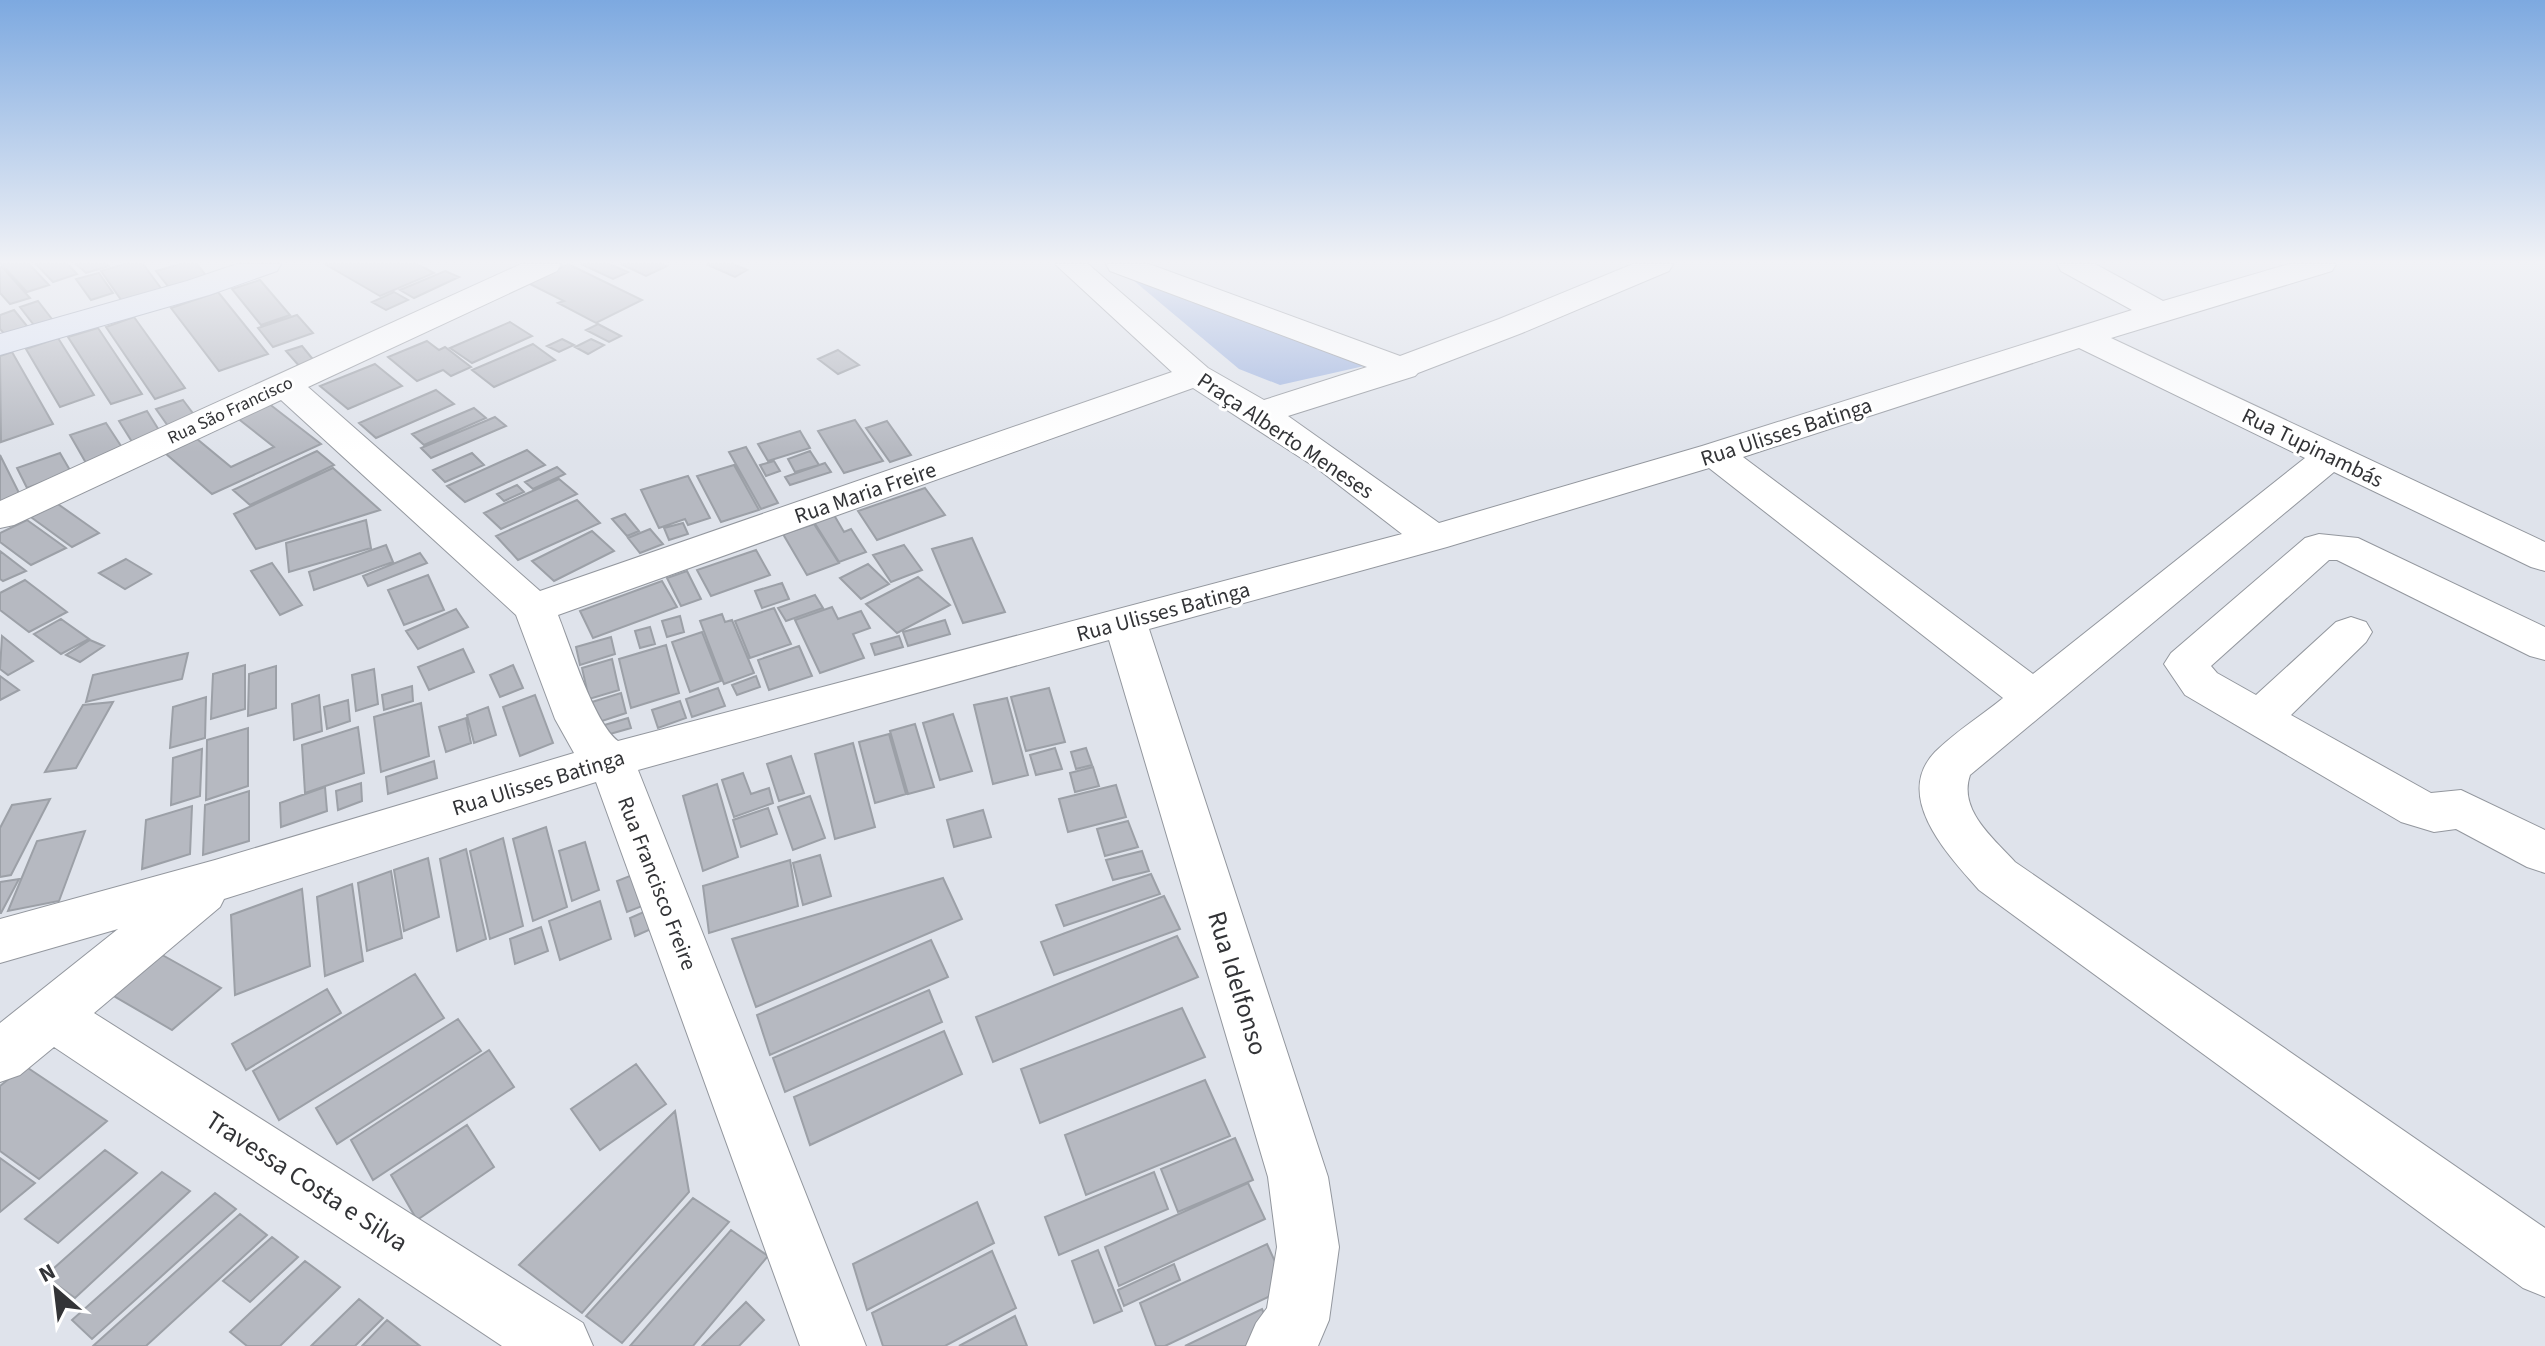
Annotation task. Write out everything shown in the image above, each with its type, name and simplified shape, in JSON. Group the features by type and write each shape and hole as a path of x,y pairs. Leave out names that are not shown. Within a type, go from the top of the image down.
{"main road":[{"path":"0,345 63,327"}],"street":[{"name":"Rua São Francisco","path":"0,516 408,327"},
{"name":"Praça Alberto Meneses","path":"1141,327 1196,375 1331,461 1433,538"},
{"path":"1290,327 1403,369"},
{"path":"1260,413 1403,369 1511,327"},
{"name":"Rua Ulisses Batinga","path":"0,941 215,881 611,760 1433,538 1715,454 2113,327"},
{"name":"Rua Tupinambás","path":"2081,336 2545,558"},
{"name":"Rua Maria Freire","path":"534,608 1196,375"},
{"name":"Rua Francisco Freire","path":"285,385 534,608 578,719 594,747 611,760 833,1346"},
{"path":"1715,454 2032,697"},
{"path":"2332,455 1950,766 1942,792 1970,846 1997,876 2545,1266"},
{"path":"2545,645 2344,547 2319,547 2186,664 2201,684 2418,809 2434,813 2461,809 2545,853"},
{"name":"Rua Idelfonso","path":"1125,621 1298,1177 1308,1247 1297,1320 1279,1346"},
{"path":"2260,718 2351,632"},
{"path":"0,1057 215,881"},
{"name":"Travessa Costa e Silva","path":"53,1016 560,1346"}],"shaded area":[{"path":"1189,327 1293,327 1382,362 1280,385 1239,369"}],"building":[{"path":"28,327 31,331 8,338 0,329"},
{"path":"106,327 141,327 185,388 155,399"},
{"path":"185,327 246,327 268,354 219,371"},
{"path":"308,327 313,333 273,347 258,328"},
{"path":"499,327 518,327 532,336 472,363 450,348"},
{"path":"603,327 621,336 609,342 586,330"},
{"path":"98,328 142,394 111,404 68,337"},
{"path":"58,338 94,395 60,407 26,349"},
{"path":"562,339 574,345 559,352 547,346"},
{"path":"591,339 604,345 588,354 575,347"},
{"path":"427,341 439,350 445,347 471,367 451,376 443,370 417,381 388,357"},
{"path":"533,344 555,360 494,387 472,370"},
{"path":"302,346 316,363 301,368 286,351"},
{"path":"838,350 859,365 838,374 818,359"},
{"path":"12,352 53,424 1,442 0,356"},
{"path":"375,364 402,386 348,409 320,386"},
{"path":"436,390 454,404 376,438 359,423"},
{"path":"183,400 195,416 168,426 156,409"},
{"path":"268,403 321,444 212,494 165,453 197,439 231,467 274,447 236,417"},
{"path":"474,408 486,418 424,445 412,434"},
{"path":"147,411 162,435 134,445 119,421"},
{"path":"495,417 506,426 431,458 421,448"},
{"path":"855,420 883,461 844,473 818,431"},
{"path":"887,421 911,455 890,462 866,428"},
{"path":"106,423 123,449 86,463 70,435"},
{"path":"800,431 810,448 768,461 758,444"},
{"path":"746,447 778,503 761,509 729,452"},
{"path":"527,450 545,465 465,502 447,486"},
{"path":"317,451 334,465 250,505 233,490"},
{"path":"810,451 819,465 795,472 788,459"},
{"path":"60,453 71,472 27,488 17,468"},
{"path":"472,453 484,465 445,482 433,470"},
{"path":"0,455 22,499 0,507"},
{"path":"774,461 780,471 766,476 760,465"},
{"path":"825,463 831,472 790,485 785,477"},
{"path":"734,465 759,510 721,522 697,476"},
{"path":"557,467 565,474 533,489 525,482"},
{"path":"333,468 380,510 256,549 234,514"},
{"path":"688,476 710,518 688,525 685,519 659,528 641,490"},
{"path":"559,479 577,494 501,529 484,513"},
{"path":"517,485 524,492 504,501 497,494"},
{"path":"925,488 945,515 877,540 858,511"},
{"path":"577,500 600,523 518,560 496,536"},
{"path":"55,502 99,533 72,547 28,515"},
{"path":"625,514 639,531 627,536 612,519"},
{"path":"834,515 844,532 851,529 866,552 839,562 814,522"},
{"path":"27,520 66,548 31,565 0,542 0,533"},
{"path":"366,520 371,548 289,572 286,543"},
{"path":"683,523 688,534 669,540 664,528"},
{"path":"814,524 839,563 807,575 783,534"},
{"path":"650,529 663,544 640,553 628,538"},
{"path":"592,531 614,551 554,581 532,561"},
{"path":"972,538 1005,612 963,623 932,549"},
{"path":"386,545 393,562 314,590 309,572"},
{"path":"904,545 922,570 891,582 873,555"},
{"path":"756,550 770,575 711,596 697,570"},
{"path":"0,551 26,571 3,581 0,579"},
{"path":"420,553 427,563 368,586 363,576"},
{"path":"126,559 151,574 125,589 99,573"},
{"path":"272,563 302,605 280,615 251,571"},
{"path":"868,564 889,584 861,599 840,578"},
{"path":"687,571 701,599 681,606 667,578"},
{"path":"428,575 444,610 404,625 388,590"},
{"path":"918,577 950,605 897,633 866,604"},
{"path":"25,580 67,612 29,632 0,610 0,593"},
{"path":"662,581 677,607 593,638 580,611"},
{"path":"782,583 789,599 762,608 755,591"},
{"path":"815,595 823,608 786,621 778,608"},
{"path":"832,607 838,619 861,611 870,628 853,634 864,658 820,673 795,620"},
{"path":"774,608 791,644 750,658 735,621"},
{"path":"456,609 468,627 418,649 406,631"},
{"path":"722,614 725,622 732,620 754,673 724,684 700,621"},
{"path":"680,616 684,632 667,637 662,621"},
{"path":"61,619 89,639 61,654 34,634"},
{"path":"945,620 950,634 908,646 903,632"},
{"path":"650,627 655,644 640,648 635,631"},
{"path":"702,632 721,681 690,692 672,642"},
{"path":"2,636 33,661 8,675 0,669"},
{"path":"899,636 903,647 875,655 871,644"},
{"path":"611,637 615,654 580,665 576,647"},
{"path":"90,640 104,646 80,662 66,655"},
{"path":"666,645 679,693 631,708 619,659"},
{"path":"799,646 812,676 769,690 758,660"},
{"path":"463,649 474,672 429,690 418,667"},
{"path":"188,653 182,679 86,702 93,675"},
{"path":"612,659 619,690 589,699 582,668"},
{"path":"245,665 245,709 211,719 213,674"},
{"path":"513,665 523,688 500,697 490,675"},
{"path":"276,666 276,708 248,716 249,674"},
{"path":"374,669 378,704 356,711 352,675"},
{"path":"0,676 19,690 0,700"},
{"path":"756,676 760,687 737,695 732,685"},
{"path":"412,686 413,701 384,710 382,695"},
{"path":"718,688 725,706 692,717 686,699"},
{"path":"1049,688 1065,742 1026,751 1011,697"},
{"path":"621,693 626,713 596,723 592,702"},
{"path":"319,695 322,731 294,740 292,704"},
{"path":"535,695 553,743 520,756 503,707"},
{"path":"206,697 205,738 170,748 173,707"},
{"path":"1007,698 1028,775 993,784 974,705"},
{"path":"348,700 350,721 327,729 324,707"},
{"path":"680,701 686,718 658,728 652,710"},
{"path":"113,702 76,768 45,772 83,705"},
{"path":"421,703 429,756 381,772 374,717"},
{"path":"488,707 496,735 474,743 467,715"},
{"path":"953,714 972,771 940,780 923,723"},
{"path":"466,718 471,743 446,752 439,727"},
{"path":"628,718 631,728 603,736 601,726"},
{"path":"915,724 934,787 908,794 890,731"},
{"path":"358,727 364,773 305,793 302,745"},
{"path":"248,728 248,786 206,800 207,740"},
{"path":"889,734 906,794 875,803 859,742"},
{"path":"853,743 875,827 835,839 815,754"},
{"path":"1055,748 1062,769 1036,775 1030,755"},
{"path":"1086,748 1092,765 1076,769 1071,752"},
{"path":"202,749 200,796 171,805 173,758"},
{"path":"791,756 804,793 779,801 767,764"},
{"path":"434,761 437,778 388,794 386,777"},
{"path":"1093,767 1099,786 1075,792 1070,773"},
{"path":"743,773 751,794 769,788 773,803 734,817 722,780"},
{"path":"361,783 362,801 338,810 336,791"},
{"path":"717,784 738,857 703,871 683,796"},
{"path":"1116,785 1126,817 1068,832 1059,799"},
{"path":"325,787 327,811 281,827 280,803"},
{"path":"249,791 249,841 203,855 205,805"},
{"path":"810,796 825,838 793,850 778,807"},
{"path":"50,799 11,875 0,877 0,828 12,805"},
{"path":"192,806 190,854 142,869 146,820"},
{"path":"768,808 777,834 741,847 733,820"},
{"path":"983,810 991,837 954,847 947,820"},
{"path":"1128,821 1138,847 1105,856 1097,829"},
{"path":"546,827 567,907 533,921 513,839"},
{"path":"85,831 59,901 8,911 37,841"},
{"path":"503,838 523,926 490,939 470,851"},
{"path":"585,842 599,890 572,901 559,851"},
{"path":"466,849 486,939 457,951 440,859"},
{"path":"1142,851 1149,871 1113,880 1106,860"},
{"path":"820,855 831,896 803,905 793,863"},
{"path":"428,858 439,917 404,931 394,870"},
{"path":"790,860 798,906 709,933 703,886"},
{"path":"645,870 655,901 627,912 617,881"},
{"path":"391,871 402,938 367,951 358,883"},
{"path":"1151,874 1160,894 1064,926 1056,905"},
{"path":"943,878 962,919 756,1007 732,939"},
{"path":"19,879 1,913 0,913 0,882"},
{"path":"352,884 363,961 325,976 317,897"},
{"path":"302,889 310,966 235,995 231,915"},
{"path":"1164,896 1180,929 1054,975 1041,942"},
{"path":"600,901 611,939 560,960 549,921"},
{"path":"653,908 658,926 635,936 630,918"},
{"path":"541,927 548,951 515,964 510,939"},
{"path":"1177,936 1198,977 993,1062 976,1017"},
{"path":"931,940 948,977 770,1055 757,1015"},
{"path":"157,952 221,988 172,1030 107,992"},
{"path":"415,974 444,1018 279,1120 253,1071"},
{"path":"327,989 341,1013 246,1070 232,1044"},
{"path":"929,990 942,1022 785,1092 773,1058"},
{"path":"1182,1008 1205,1057 1040,1123 1021,1069"},
{"path":"458,1019 481,1051 337,1144 316,1108"},
{"path":"944,1031 962,1074 810,1145 794,1097"},
{"path":"489,1050 514,1087 373,1180 351,1140"},
{"path":"636,1064 666,1104 600,1150 571,1109"},
{"path":"25,1066 107,1121 39,1179 0,1151 0,1086"},
{"path":"1205,1080 1230,1136 1086,1195 1065,1135"},
{"path":"675,1111 689,1192 582,1313 519,1265"},
{"path":"467,1125 494,1167 417,1220 391,1175"},
{"path":"1235,1138 1253,1180 1178,1212 1161,1169"},
{"path":"105,1150 137,1173 58,1243 25,1219"},
{"path":"0,1158 35,1183 0,1212"},
{"path":"162,1172 190,1191 75,1298 45,1276"},
{"path":"1154,1172 1168,1209 1059,1255 1045,1217"},
{"path":"1248,1183 1265,1219 1119,1286 1105,1247"},
{"path":"215,1193 236,1209 92,1339 72,1320"},
{"path":"693,1198 729,1222 622,1343 586,1316"},
{"path":"977,1202 994,1243 867,1310 853,1264"},
{"path":"240,1214 267,1235 146,1346 93,1346"},
{"path":"731,1230 768,1256 693,1346 630,1346"},
{"path":"272,1237 298,1257 250,1302 223,1281"},
{"path":"1267,1244 1287,1288 1165,1346 1156,1346 1140,1303"},
{"path":"1098,1250 1122,1311 1094,1323 1072,1261"},
{"path":"992,1251 1016,1308 945,1346 883,1346 872,1313"},
{"path":"305,1261 340,1287 280,1346 247,1346 230,1332"},
{"path":"1174,1264 1180,1280 1124,1306 1118,1290"},
{"path":"359,1299 383,1318 355,1346 311,1346"},
{"path":"746,1302 764,1320 739,1346 702,1346"},
{"path":"1262,1309 1277,1343 1271,1346 1185,1346"},
{"path":"1015,1316 1027,1346 959,1346"},
{"path":"387,1320 420,1346 362,1346"}]}
